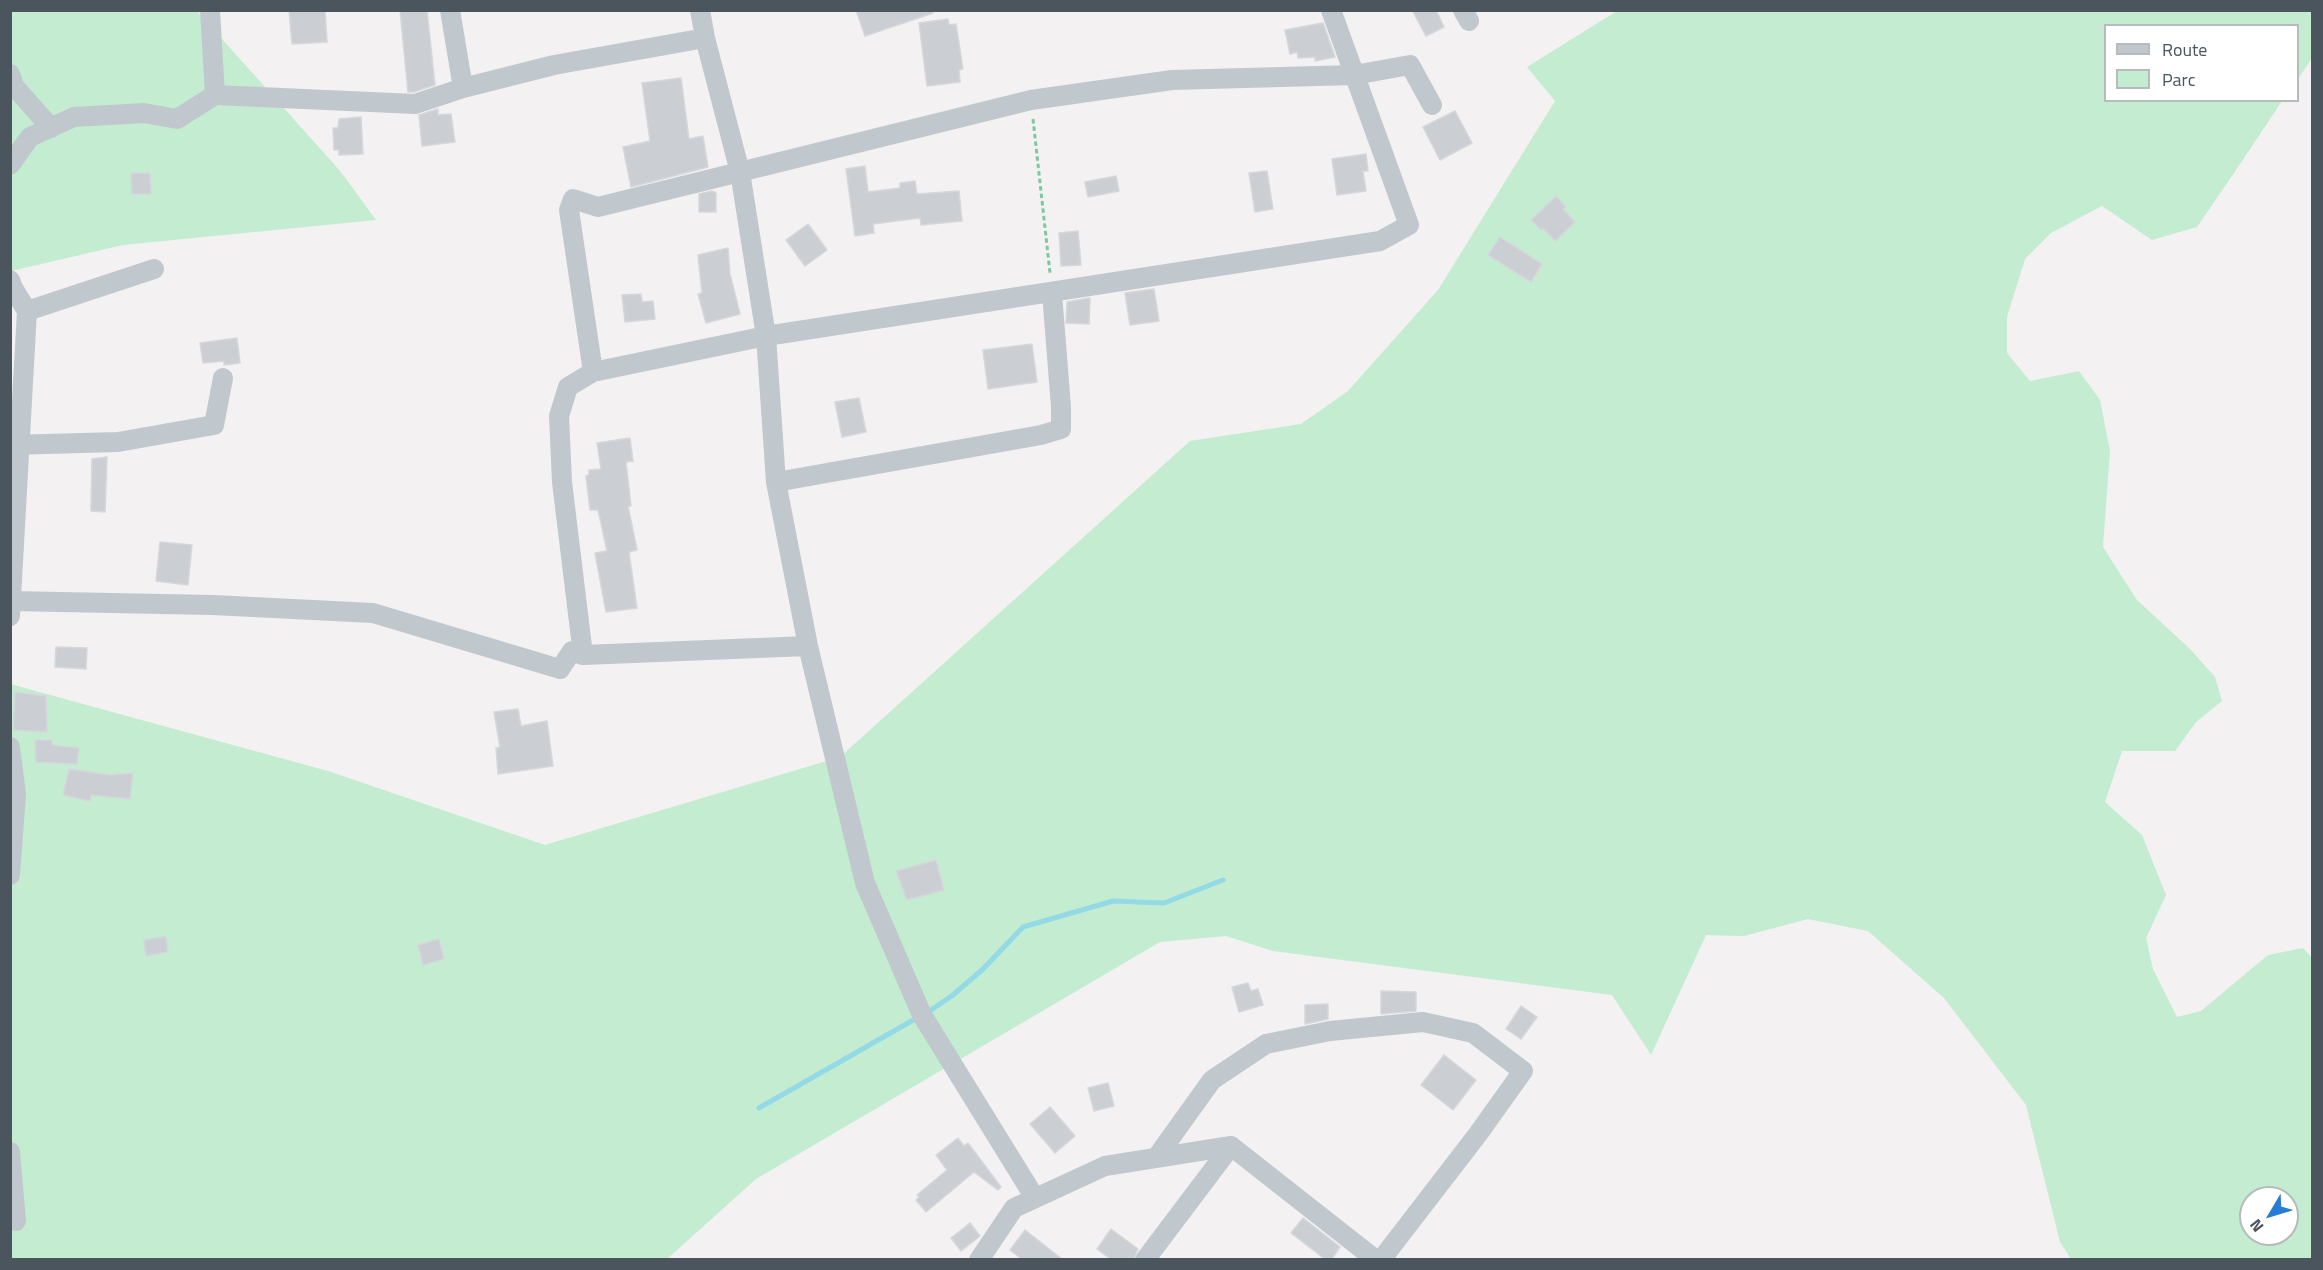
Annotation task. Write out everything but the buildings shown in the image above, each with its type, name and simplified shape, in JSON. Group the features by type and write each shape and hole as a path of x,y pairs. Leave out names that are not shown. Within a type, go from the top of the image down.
{"street":[{"path":"210,10 215,95"},
{"path":"450,10 463,88"},
{"path":"700,10 705,38 740,172 766,336 776,482 808,646 865,883 922,1015 1035,1198"},
{"path":"583,655 562,482 559,416 568,387 592,372 766,336 1380,241 1409,225 1331,10"},
{"path":"10,165 30,137 74,117 144,112 177,119 215,95 416,104 463,88 555,66 705,38"},
{"path":"592,372 569,210 573,199 598,207 1031,100 1172,80 1354,75 1410,65 1432,105"},
{"path":"10,74 14,86 51,128"},
{"path":"27,311 154,269"},
{"path":"10,280 27,311 15,445 11,606 213,605 373,613 560,669 572,651 583,655 808,646"},
{"path":"776,482 1041,435 1061,429 1052,293"},
{"path":"15,445 118,442 214,425 223,378"},
{"path":"10,747 16,794 10,875"},
{"path":"1156,1158 1212,1080 1266,1044 1330,1031 1423,1022 1473,1033 1522,1071 1478,1134 1381,1260"},
{"path":"979,1260 1014,1208 1105,1166 1231,1146 1376,1260"},
{"path":"1145,1260 1231,1146"},
{"path":"10,1152 16,1221"}],"path":[{"path":"1031,100 1052,293"}],"green space":[{"path":"10,11 197,11 341,172 376,220 123,245 11,271"},
{"path":"1617,11 2312,11 2312,58 2299,78 2299,24 2104,24 2104,102 2281,102 2197,227 2152,240 2102,206 2051,233 2025,259 2007,317 2007,353 2030,381 2079,371 2100,400 2110,451 2103,547 2137,600 2190,649 2215,677 2222,701 2196,722 2175,751 2122,751 2105,802 2142,835 2166,895 2146,938 2153,969 2177,1017 2201,1011 2268,955 2303,948 2312,958 2312,1259 2071,1259 2060,1242 2026,1105 1944,998 1868,931 1808,919 1744,936 1706,935 1651,1055 1612,995 1273,951 1226,936 1160,942 756,1179 667,1259 11,1259 10,684 328,771 545,845 840,757 1190,441 1301,424 1348,391 1438,290 1555,101 1527,67"}],"waterway":[{"path":"931,1010 953,995 983,969 1023,927 1113,901 1164,903 1223,880"},
{"path":"759,1108 915,1019"}]}
